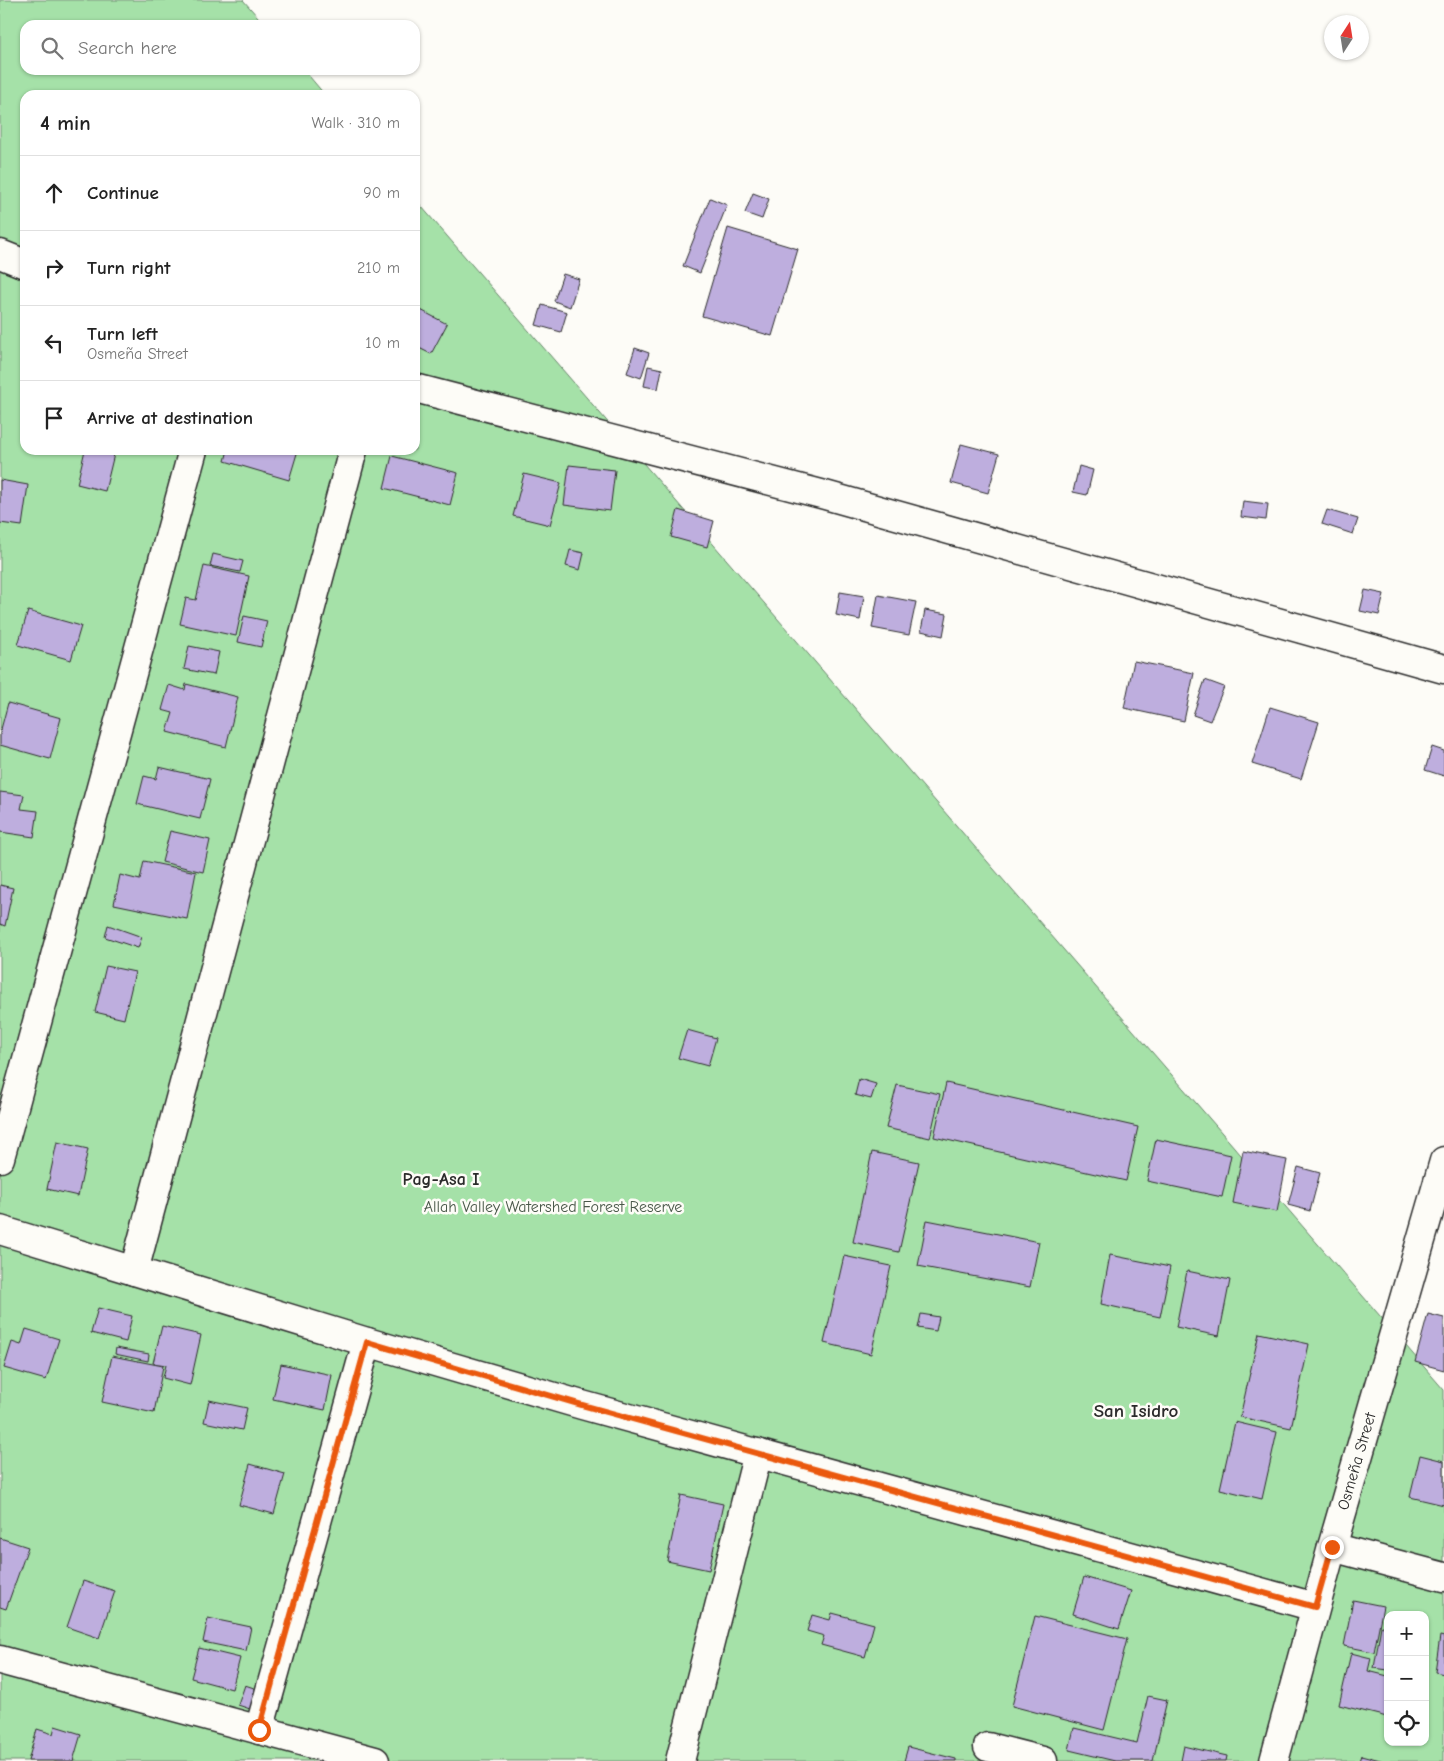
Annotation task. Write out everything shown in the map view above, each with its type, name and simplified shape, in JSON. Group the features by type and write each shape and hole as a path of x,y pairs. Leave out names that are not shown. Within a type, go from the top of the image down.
{"street":[{"path":"0,254 20,262"},
{"path":"420,389 825,495 1444,669"},
{"path":"0,1158 192,455"},
{"path":"134,1271 352,455"},
{"name":"Osmeña Street","path":"1274,1761 1332,1547 1444,1161"},
{"path":"0,1230 367,1342 582,1405 1315,1607"},
{"path":"259,1730 367,1342"},
{"path":"680,1761 758,1453"},
{"path":"1332,1547 1444,1577"},
{"path":"0,1660 375,1761"},
{"path":"988,1748 1043,1761"}],"green space":[{"name":"Allah Valley Watershed Forest Reserve","path":"0,0 243,0 261,20 20,20 20,75 308,75 321,90 20,90 20,455 420,455 420,205 1444,1390 1444,1761 0,1761"}],"building":[{"path":"753,193 769,199 762,219 745,213"},
{"path":"710,198 727,205 700,273 683,266"},
{"path":"728,228 798,249 772,336 702,316"},
{"path":"563,274 579,279 570,307 554,301"},
{"path":"542,305 567,312 561,332 536,325"},
{"path":"420,310 447,324 431,354 420,348"},
{"path":"635,348 649,353 641,378 627,373"},
{"path":"648,366 662,369 658,389 644,386"},
{"path":"961,444 999,454 988,493 951,483"},
{"path":"84,455 114,455 105,491 77,484"},
{"path":"227,455 296,455 289,480 225,461"},
{"path":"392,456 458,473 450,505 384,488"},
{"path":"569,465 615,470 610,511 564,505"},
{"path":"1079,466 1093,470 1087,495 1073,492"},
{"path":"524,474 561,483 550,525 513,516"},
{"path":"0,480 28,485 22,526 0,523"},
{"path":"1243,501 1268,504 1266,520 1241,517"},
{"path":"678,510 714,521 707,547 671,537"},
{"path":"1327,510 1358,519 1353,534 1322,524"},
{"path":"570,550 584,553 580,570 566,566"},
{"path":"213,554 243,561 240,572 210,566"},
{"path":"204,566 249,576 236,636 180,624 186,598 196,600"},
{"path":"1365,590 1384,594 1379,615 1360,611"},
{"path":"840,592 864,596 860,620 836,615"},
{"path":"878,595 916,602 909,635 872,628"},
{"path":"925,610 947,614 943,636 921,631"},
{"path":"28,611 81,626 71,660 18,645"},
{"path":"244,616 267,621 261,647 238,642"},
{"path":"189,646 219,652 214,675 184,669"},
{"path":"1134,661 1194,673 1184,721 1124,708"},
{"path":"1205,680 1224,687 1210,721 1193,715"},
{"path":"186,684 238,697 226,747 167,732 173,713 162,710 169,685 185,690"},
{"path":"8,703 61,718 50,759 0,745 0,733"},
{"path":"1270,707 1319,722 1301,779 1252,764"},
{"path":"1432,747 1444,751 1444,776 1425,770"},
{"path":"159,767 210,779 200,819 137,804 144,776 156,779"},
{"path":"0,792 24,795 21,809 38,811 34,837 0,832"},
{"path":"170,831 210,840 203,872 162,862"},
{"path":"144,861 196,872 187,919 114,904 120,875 140,880"},
{"path":"0,885 13,888 5,926 0,924"},
{"path":"108,925 142,937 138,948 105,937"},
{"path":"106,966 135,972 124,1019 95,1012"},
{"path":"687,1030 716,1038 708,1066 678,1058"},
{"path":"859,1079 876,1084 871,1099 855,1095"},
{"path":"946,1083 1138,1127 1126,1181 934,1137"},
{"path":"897,1085 940,1094 930,1138 886,1128"},
{"path":"1156,1139 1231,1155 1222,1197 1147,1181"},
{"path":"57,1142 88,1149 78,1196 47,1189"},
{"path":"1243,1151 1287,1160 1277,1212 1233,1203"},
{"path":"872,1152 919,1162 899,1252 853,1242"},
{"path":"1298,1167 1320,1173 1310,1211 1288,1205"},
{"path":"927,1220 1039,1242 1030,1287 918,1266"},
{"path":"1110,1255 1170,1267 1160,1317 1101,1304"},
{"path":"844,1256 891,1266 871,1354 824,1343"},
{"path":"1187,1271 1230,1280 1219,1336 1176,1327"},
{"path":"98,1308 132,1316 126,1342 91,1333"},
{"path":"921,1314 939,1317 936,1331 918,1328"},
{"path":"1428,1314 1444,1318 1444,1370 1415,1362"},
{"path":"162,1326 201,1335 190,1385 163,1378 166,1365 153,1363"},
{"path":"26,1329 59,1339 46,1380 4,1368 12,1342 21,1345"},
{"path":"1259,1333 1309,1344 1291,1428 1240,1417"},
{"path":"116,1348 149,1354 148,1361 115,1354"},
{"path":"112,1356 163,1366 154,1413 102,1402"},
{"path":"281,1364 332,1375 325,1410 273,1399"},
{"path":"209,1400 247,1408 242,1430 204,1422"},
{"path":"1235,1422 1277,1432 1262,1499 1220,1489"},
{"path":"1420,1455 1444,1461 1444,1505 1410,1497"},
{"path":"250,1464 285,1474 274,1514 239,1505"},
{"path":"681,1495 723,1504 709,1570 667,1561"},
{"path":"0,1538 28,1547 6,1609 0,1607"},
{"path":"1084,1577 1131,1591 1119,1629 1073,1614"},
{"path":"83,1581 115,1591 99,1638 67,1627"},
{"path":"1353,1600 1383,1606 1374,1652 1344,1646"},
{"path":"832,1613 874,1624 865,1657 821,1645 824,1636 807,1631 812,1615 830,1620"},
{"path":"1035,1616 1127,1639 1104,1730 1012,1706"},
{"path":"208,1618 251,1627 246,1651 203,1642"},
{"path":"1381,1626 1384,1626 1384,1669 1374,1668"},
{"path":"1440,1636 1444,1637 1444,1674 1435,1672"},
{"path":"199,1648 240,1658 232,1689 191,1678"},
{"path":"1351,1653 1371,1658 1368,1671 1384,1675 1384,1716 1339,1705"},
{"path":"245,1685 263,1691 256,1711 238,1705"},
{"path":"1148,1696 1167,1700 1153,1761 1115,1761 1069,1750 1074,1728 1137,1743"},
{"path":"55,1726 81,1734 73,1761 28,1761 37,1729 53,1734"},
{"path":"1184,1746 1227,1756 1226,1761 1181,1761"},
{"path":"908,1747 956,1759 956,1761 904,1761"},
{"path":"1361,1755 1384,1761 1359,1761"}],"district":[{"name":"Pag-Asa I","path":"441,1179"},
{"name":"San Isidro","path":"1136,1411"}],"route":[{"path":"259,1730 367,1342 582,1405 1315,1607 1332,1547"}]}
